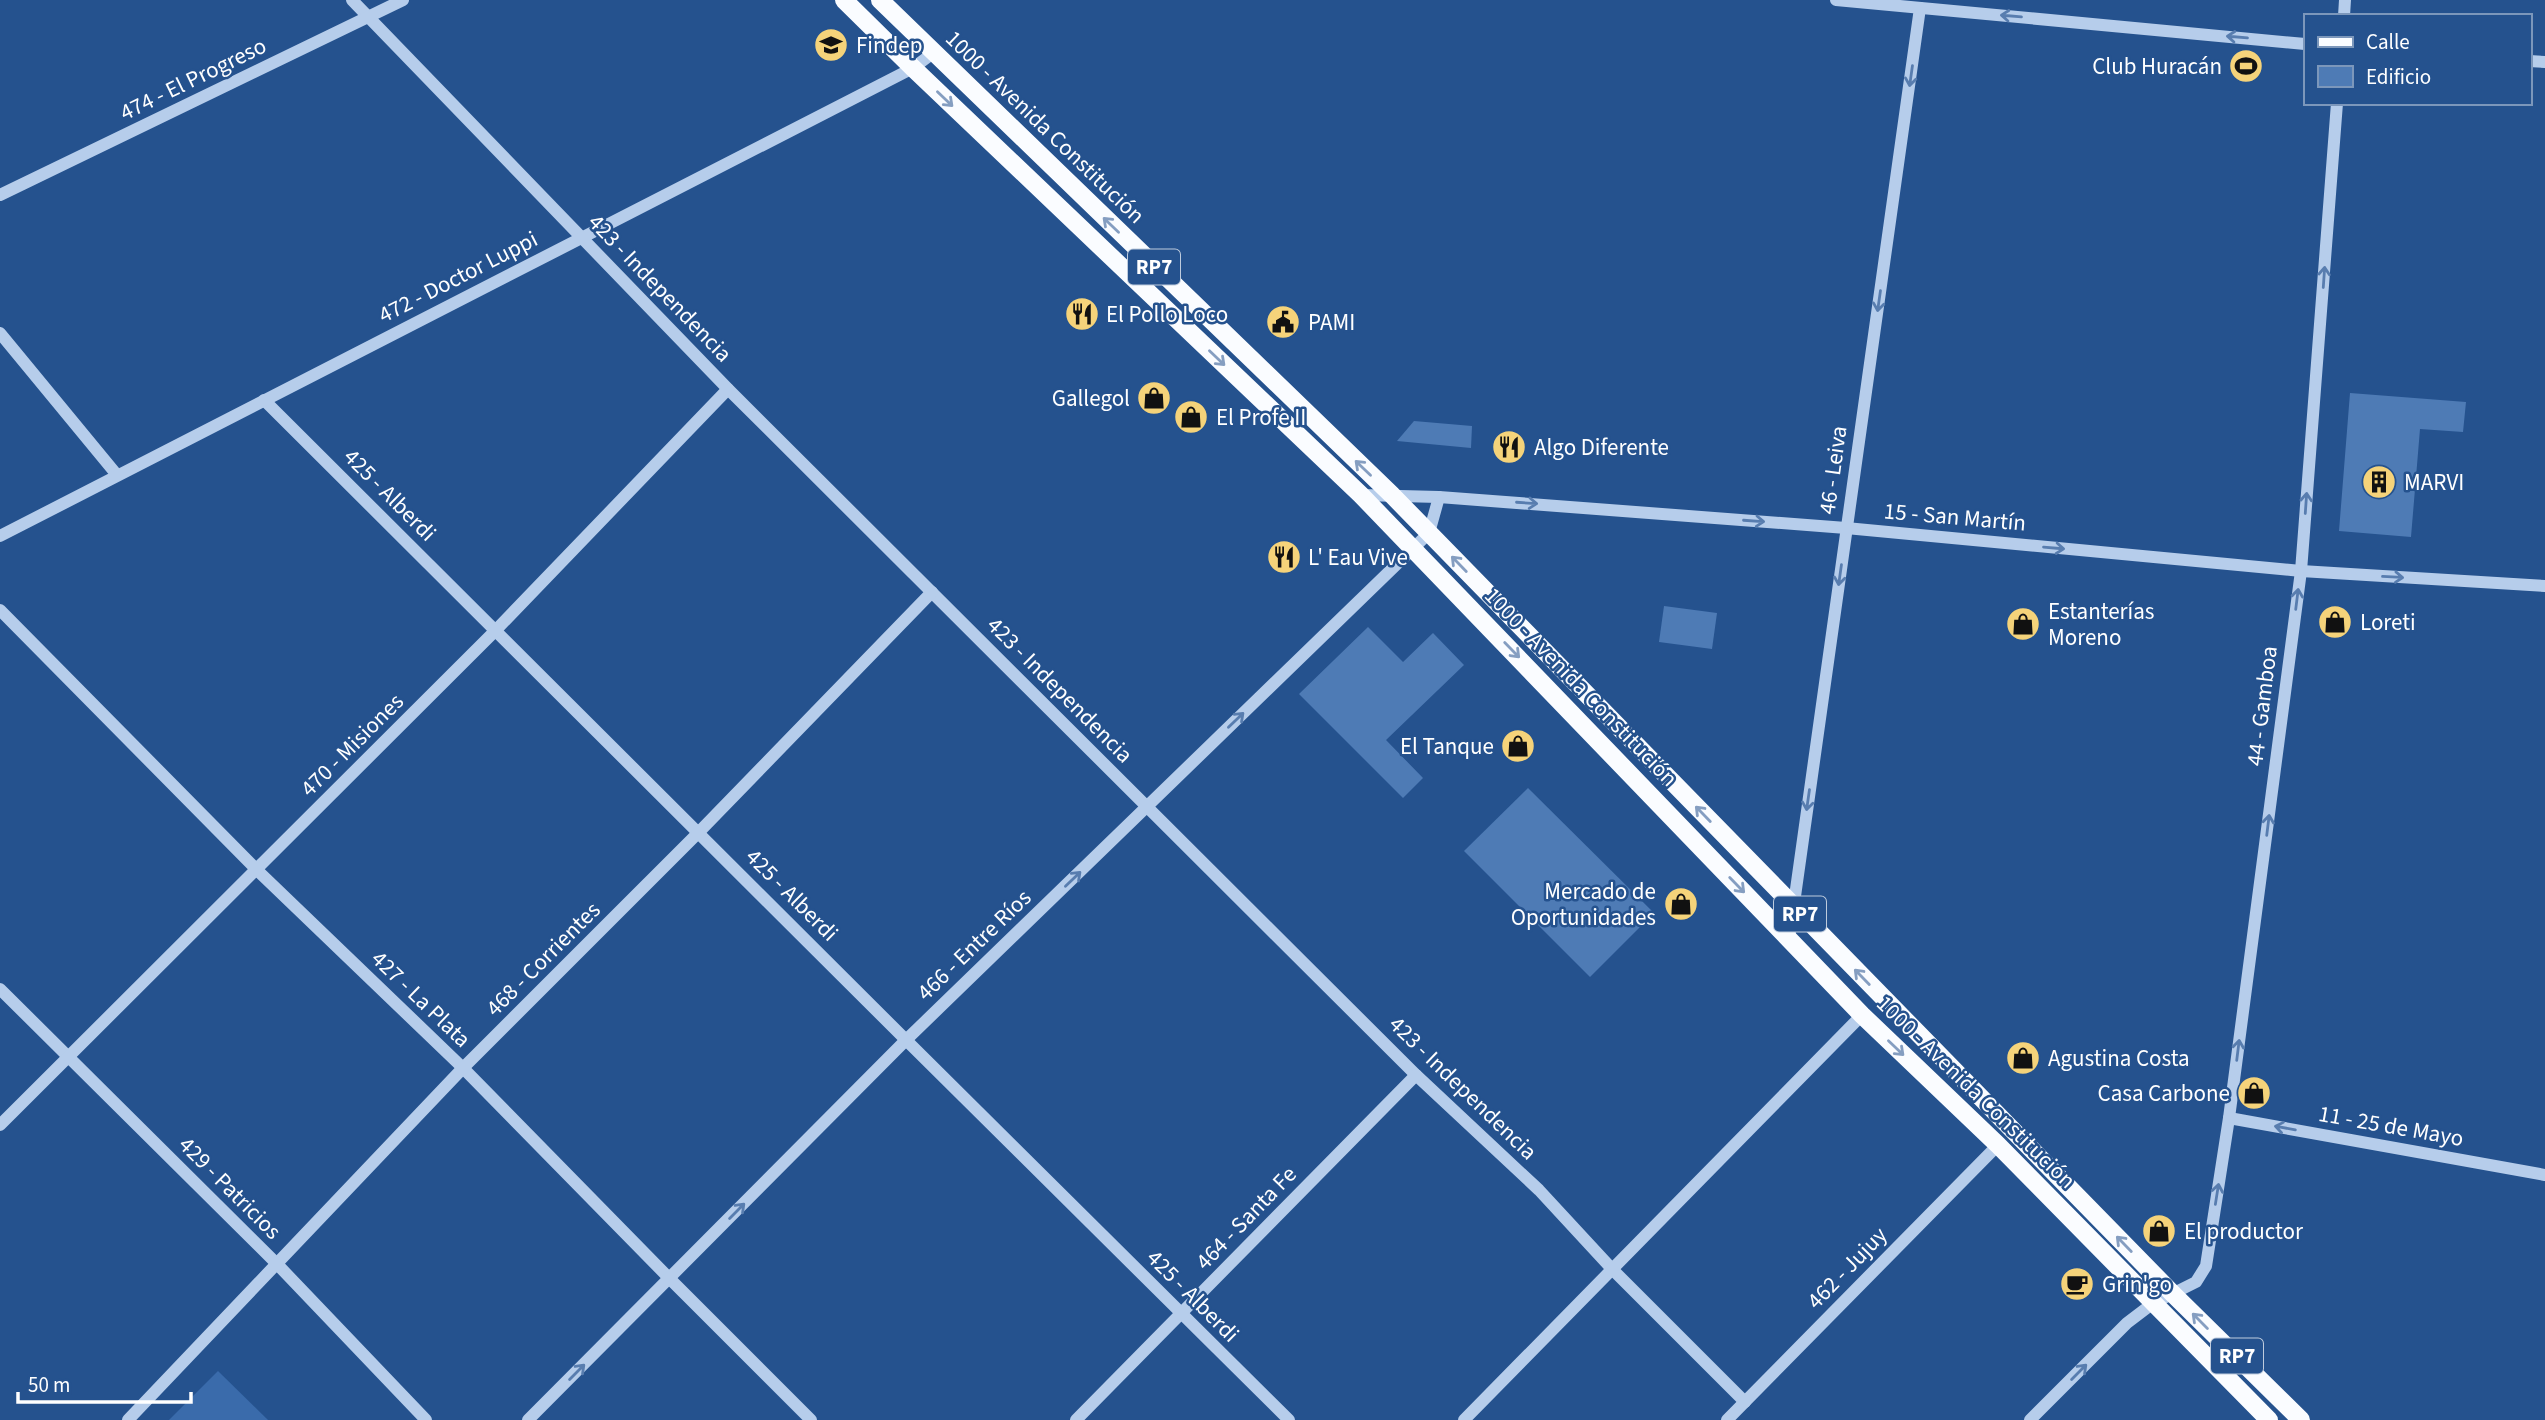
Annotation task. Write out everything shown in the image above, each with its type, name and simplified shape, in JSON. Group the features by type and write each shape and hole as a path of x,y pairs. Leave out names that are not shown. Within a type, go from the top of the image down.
{"main road":[{"name":"1000 - Avenida Constitución","path":"844,0 1361,495 1862,1015 1998,1145 2269,1420"},
{"name":"1000 - Avenida Constitución","path":"880,0 1392,495 2172,1293 2301,1420"}],"street":[{"name":"423 - Independencia","path":"352,0 728,389 1416,1075 1539,1190 1613,1270 1745,1402"},
{"name":"474 - El Progreso","path":"0,195 403,0"},
{"path":"1836,0 1920,8 1971,6 2304,44"},
{"name":"46 - Leiva","path":"1789,939 1920,8"},
{"name":"472 - Doctor Luppi","path":"0,536 913,68 933,53"},
{"name":"44 - Gamboa","path":"2031,1420 2127,1323 2152,1304 2196,1282 2206,1266 2229,1118 2301,572 2337,105"},
{"path":"0,333 117,475"},
{"name":"470 - Misiones","path":"0,1125 495,631 728,389"},
{"name":"425 - Alberdi","path":"264,400 1289,1420"},
{"name":"15 - San Martín","path":"1361,495 1440,496 1846,528 2301,572 2545,586"},
{"name":"466 - Entre Ríos","path":"528,1420 906,1040 1429,533 1440,496"},
{"name":"468 - Corrientes","path":"128,1420 463,1068 699,832 932,592"},
{"name":"427 - La Plata","path":"0,610 257,870 463,1068 811,1420"},
{"name":"429 - Patricios","path":"0,989 277,1264 426,1420"},
{"path":"1464,1420 1862,1015"},
{"name":"464 - Santa Fe","path":"1076,1420 1416,1075"},
{"name":"11 - 25 de Mayo","path":"2229,1118 2545,1175"},
{"name":"462 - Jujuy","path":"1727,1420 1998,1145"}],"shaded area":[{"path":"218,1371 268,1420 169,1420"}],"building":[{"name":"MARVI","path":"2350,393 2466,402 2463,432 2420,429 2411,537 2339,531"},
{"path":"1414,421 1472,426 1471,448 1397,441"},
{"path":"1664,606 1717,613 1712,649 1659,642"},
{"path":"1368,627 1403,662 1433,633 1464,665 1386,740 1423,778 1403,798 1299,694"},
{"path":"1528,788 1654,913 1590,977 1464,851"}],"place":[{"name":"Findep","path":"831,45"},
{"name":"Club Huracán","path":"2246,66"},
{"name":"El Pollo Loco","path":"1082,314"},
{"name":"PAMI","path":"1283,322"},
{"name":"Gallegol","path":"1154,398"},
{"name":"El Profe II","path":"1191,417"},
{"name":"Algo Diferente","path":"1509,447"},
{"name":"MARVI","path":"2379,482"},
{"name":"L' Eau Vive","path":"1284,557"},
{"name":"Loreti","path":"2335,622"},
{"name":"Estanterías Moreno","path":"2023,624"},
{"name":"El Tanque","path":"1518,746"},
{"name":"Mercado de Oportunidades","path":"1681,904"},
{"name":"Agustina Costa","path":"2023,1058"},
{"name":"Casa Carbone","path":"2254,1093"},
{"name":"El productor","path":"2159,1231"},
{"name":"Grin'go","path":"2077,1284"}]}
